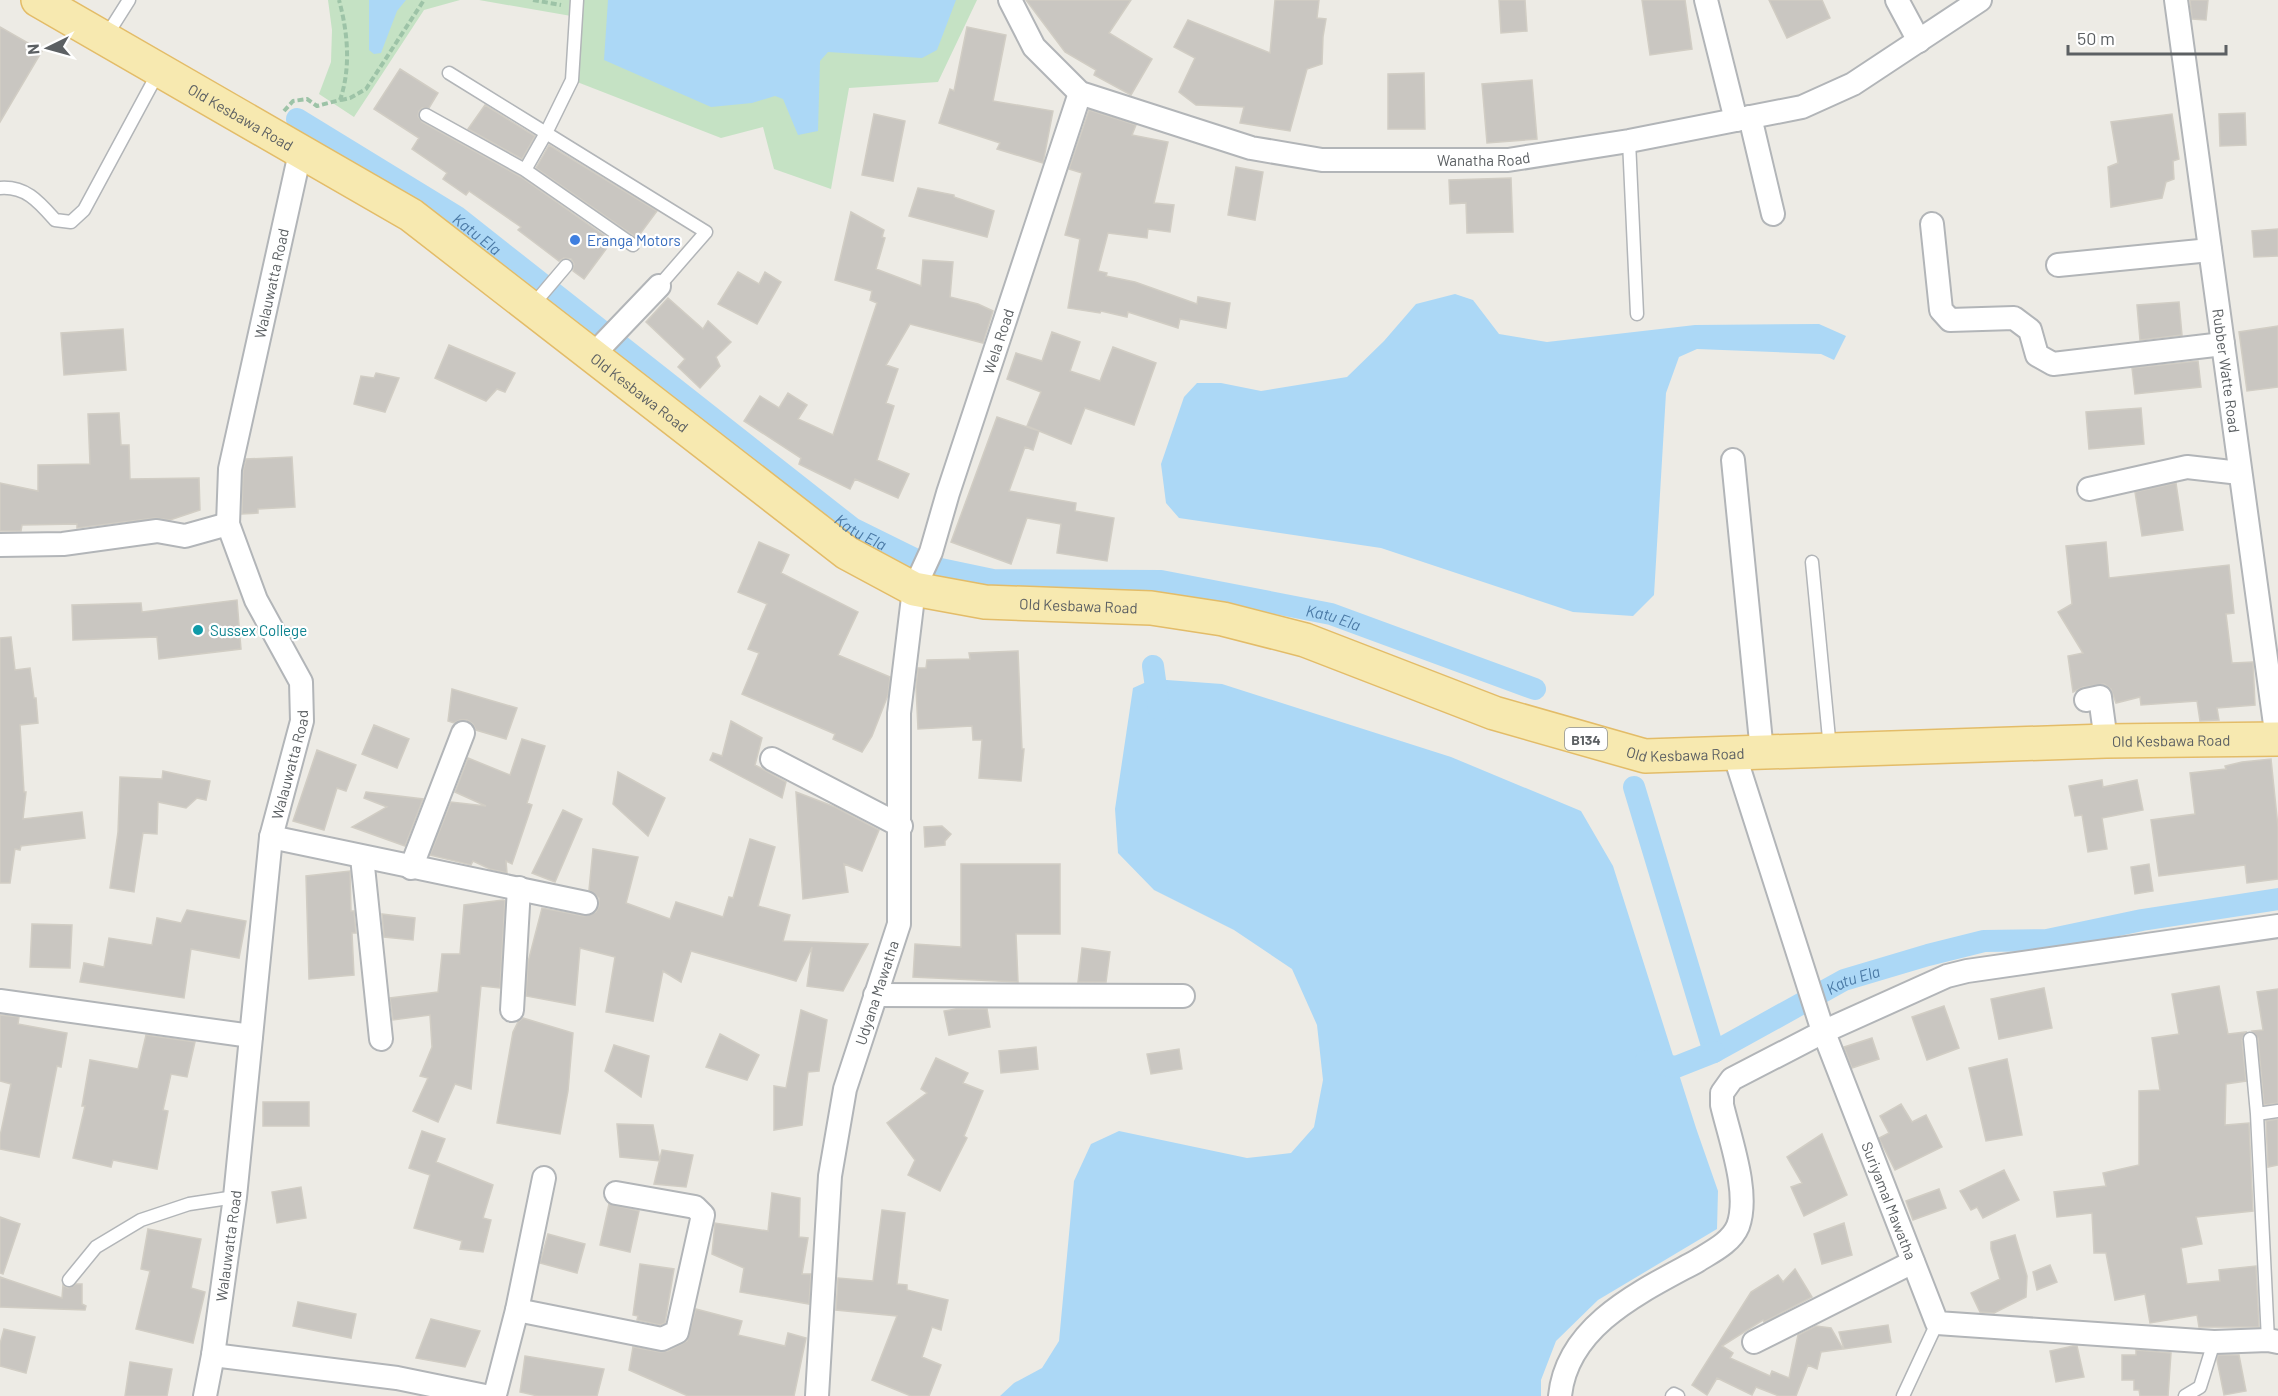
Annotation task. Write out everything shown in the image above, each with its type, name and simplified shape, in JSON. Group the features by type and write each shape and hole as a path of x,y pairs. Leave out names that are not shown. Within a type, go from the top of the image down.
{"main road":[{"name":"Old Kesbawa Road","path":"38,0 411,215 847,553 917,582 985,602 1151,608 1223,619 1305,640 1494,712 1645,756 2106,741 2277,739"}],"street":[{"name":"Wanatha Road","path":"1010,0 1034,47 1080,93 1251,148 1322,159 1508,160 1629,141 1802,107 1853,84 1980,0"},
{"path":"1706,0 1773,214"},
{"path":"1897,0 1919,41"},
{"name":"Rubber Watte Road","path":"2176,0 2277,739"},
{"name":"Wela Road","path":"917,582 931,552 948,493 1080,93"},
{"name":"Walauwatta Road","path":"204,1396 213,1355 235,1197 271,837 302,721 301,682 256,600 228,524 230,469 300,153"},
{"path":"1932,224 1941,310 1950,320 2014,318 2030,330 2037,355 2053,364 2223,344"},
{"path":"2058,265 2210,250"},
{"path":"592,356 659,286"},
{"name":"Suriyamal Mawatha","path":"1733,460 1748,752 1805,977 1937,1323"},
{"path":"2090,489 2187,467 2240,473"},
{"path":"0,545 63,544 157,531 185,536 228,524"},
{"name":"Udyana Mawatha","path":"818,1396 830,1176 845,1089 899,924 901,826 899,713 917,582"},
{"path":"2086,700 2100,697 2106,741"},
{"path":"411,868 463,733"},
{"path":"772,759 901,826"},
{"path":"271,837 586,903"},
{"path":"362,857 381,1039"},
{"path":"512,1010 519,888"},
{"path":"1560,1396 1569,1360 1594,1327 1638,1294 1716,1250 1737,1227 1741,1186 1722,1105 1722,1093 1732,1079 1823,1028 1947,976 1967,971 2278,926"},
{"path":"875,995 1183,996"},
{"path":"0,1001 251,1036"},
{"path":"490,1396 496,1391 517,1310 544,1178"},
{"path":"517,1310 662,1339 677,1332 703,1215 695,1207 616,1193"},
{"path":"1754,1342 1913,1262"},
{"path":"1937,1323 2214,1341 2273,1341"},
{"path":"213,1355 393,1387 484,1396"}],"lane":[{"path":"105,39 129,0"},
{"path":"525,170 572,81 577,4"},
{"path":"0,188 13,187 34,197 55,220 72,222 84,210 159,71"},
{"path":"449,73 706,232 659,286"},
{"path":"426,115 525,170 633,245"},
{"path":"1629,141 1637,314"},
{"path":"531,307 566,266"},
{"path":"1812,562 1830,750"},
{"path":"2250,1039 2273,1341"},
{"path":"2257,1114 2278,1111"},
{"path":"69,1280 96,1247 141,1220 189,1204 235,1197"},
{"path":"1904,1396 1937,1323"},
{"path":"2185,1396 2200,1387 2214,1341"},
{"path":"1672,1396 1674,1394 1678,1396"}],"path":[{"path":"339,0 345,23 347,79 340,100"},
{"path":"268,134 283,111 293,101 307,99 317,106 350,98 366,89 424,0"},
{"path":"533,0 577,4"}],"green space":[{"path":"328,0 460,0 424,10 354,117 319,94 331,62 332,30"},
{"path":"479,0 977,0 938,82 849,88 831,189 774,169 763,127 721,138 572,80 577,17"}],"water":[{"path":"369,0 406,0 397,11 381,53 374,54 369,50"},
{"path":"608,0 956,0 937,50 922,58 828,52 820,61 818,131 798,135 783,99 775,96 752,103 711,107 604,60"},
{"path":"1455,294 1473,300 1499,334 1547,342 1695,325 1819,324 1846,336 1834,360 1821,354 1697,349 1679,357 1666,393 1654,595 1633,616 1573,612 1381,548 1179,518 1166,503 1161,464 1184,397 1197,383 1221,383 1261,391 1347,377 1384,341 1416,304"},
{"path":"1153,679 1222,684 1451,757 1581,811 1613,866 1718,1191 1717,1229 1598,1300 1556,1341 1541,1380 1541,1396 1000,1396 1014,1383 1042,1368 1059,1341 1074,1181 1091,1144 1119,1131 1247,1158 1291,1153 1314,1127 1323,1080 1317,1025 1292,969 1234,930 1154,890 1118,853 1115,809 1133,688"}],"building":[{"path":"1026,0 1131,0 1109,33 1152,59 1131,95 1094,75 1096,70 1065,52"},
{"path":"1275,0 1319,0 1317,18 1326,19 1322,64 1307,69 1290,131 1240,123 1244,107 1196,105 1179,92 1195,58 1174,47 1188,20 1270,53"},
{"path":"1499,0 1525,0 1527,31 1501,33"},
{"path":"1642,0 1685,0 1692,49 1650,55"},
{"path":"1769,0 1822,0 1830,18 1787,38"},
{"path":"2190,0 2208,0 2206,20 2192,19"},
{"path":"0,27 42,51 0,122"},
{"path":"967,27 1006,35 993,101 1053,111 1043,163 997,149 1000,143 939,123 950,89 954,91"},
{"path":"400,69 438,93 429,108 422,108 419,111 418,116 422,122 521,177 612,241 584,279 573,271 574,264 571,259 564,258 559,261 518,230 521,227 469,191 466,195 443,179 447,173 412,149 419,138 374,109"},
{"path":"1424,73 1425,129 1388,129 1388,74"},
{"path":"1532,80 1537,139 1487,143 1482,84"},
{"path":"485,105 535,136 522,159 468,129"},
{"path":"1089,110 1136,125 1132,135 1168,142 1154,203 1174,205 1170,232 1148,229 1147,238 1108,233 1098,271 1107,273 1106,276 1135,282 1197,304 1198,297 1230,303 1226,328 1180,319 1178,328 1128,312 1127,317 1101,311 1100,313 1068,308 1080,239 1065,235 1082,173 1069,169"},
{"path":"2245,113 2246,145 2220,146 2219,114"},
{"path":"874,114 905,121 893,181 862,175"},
{"path":"2172,114 2179,159 2173,161 2174,179 2166,182 2162,198 2111,207 2108,167 2118,163 2111,122"},
{"path":"549,145 657,211 637,238 536,168"},
{"path":"1236,167 1263,172 1255,220 1228,215"},
{"path":"1511,178 1513,232 1467,233 1466,203 1450,204 1449,180"},
{"path":"918,188 954,195 954,197 994,211 987,237 909,216"},
{"path":"851,212 884,230 882,237 885,238 876,269 921,286 923,260 953,262 950,297 978,304 993,311 983,343 910,324 886,365 898,369 886,403 894,406 877,460 909,474 898,498 855,479 850,489 799,464 801,458 744,421 760,396 779,408 788,393 807,405 798,419 833,435 877,303 870,300 872,291 835,280"},
{"path":"2278,229 2278,256 2254,257 2252,231"},
{"path":"738,272 759,284 765,272 781,282 757,324 718,304"},
{"path":"668,298 703,329 708,321 731,342 716,357 720,366 700,388 678,367 685,359 646,322"},
{"path":"2179,302 2182,335 2140,340 2137,305"},
{"path":"2278,326 2278,387 2247,391 2239,332"},
{"path":"123,329 126,370 64,375 61,333"},
{"path":"1052,332 1080,342 1070,371 1100,381 1113,347 1156,363 1134,425 1085,408 1071,444 1027,426 1041,392 1007,379 1016,353 1042,361"},
{"path":"449,345 515,373 505,392 497,389 486,401 435,378"},
{"path":"2198,361 2201,387 2135,394 2132,368"},
{"path":"376,373 399,378 385,412 354,404 361,376 374,378"},
{"path":"2141,408 2144,444 2089,449 2086,412"},
{"path":"119,413 121,445 129,445 130,479 199,478 200,510 170,520 155,518 77,528 77,524 22,525 21,531 0,531 0,483 38,491 38,465 90,464 88,414"},
{"path":"997,417 1039,431 1033,450 1025,447 1009,491 1076,503 1075,511 1114,518 1107,561 1057,553 1061,524 1027,518 1011,564 951,542"},
{"path":"292,457 295,507 258,509 258,513 242,514 243,471 246,459"},
{"path":"2176,483 2183,530 2142,536 2135,492"},
{"path":"759,542 789,555 781,573 858,612 838,655 890,677 888,695 872,736 862,752 833,739 835,734 742,694 759,653 748,649 767,604 738,592"},
{"path":"2106,542 2109,578 2229,565 2234,613 2226,614 2232,663 2253,662 2255,705 2217,708 2219,720 2200,721 2197,701 2141,705 2140,697 2116,703 2111,689 2104,684 2083,687 2073,692 2068,656 2083,653 2058,612 2072,604 2066,546"},
{"path":"237,600 241,649 159,659 157,637 73,640 72,605 141,603 142,612"},
{"path":"11,637 15,670 30,668 38,723 20,725 24,792 26,792 23,819 82,812 85,838 21,846 20,850 15,849 10,883 0,883 0,638"},
{"path":"1018,651 1022,749 1024,749 1021,781 979,778 982,740 973,740 972,726 918,729 916,687 918,668 926,668 927,660 970,659 969,653"},
{"path":"452,689 517,708 506,739 476,730 467,720 454,723 448,721"},
{"path":"731,721 762,738 755,765 786,782 782,798 710,760 713,753 722,756"},
{"path":"374,725 409,739 397,768 362,754"},
{"path":"522,739 545,746 527,803 532,805 512,864 506,861 507,873 490,869 473,861 471,865 430,855 451,802 486,806 455,792 468,758 510,775"},
{"path":"317,750 356,765 346,791 337,788 324,830 293,821"},
{"path":"2271,759 2278,827 2278,879 2247,883 2245,865 2159,876 2151,820 2195,814 2190,773 2226,769 2225,766 2242,762"},
{"path":"163,771 210,781 206,800 197,798 186,808 158,802 157,834 143,833 134,892 110,888 118,832 120,777 162,779"},
{"path":"618,772 665,798 648,836 613,804"},
{"path":"2102,780 2103,787 2137,780 2143,810 2102,818 2107,849 2088,852 2082,815 2075,816 2069,786"},
{"path":"366,792 423,799 405,846 352,827 387,807 364,798"},
{"path":"796,792 835,807 879,830 862,871 844,864 848,892 803,899"},
{"path":"563,810 582,819 555,882 532,873"},
{"path":"942,826 951,834 945,841 945,845 925,847 924,827"},
{"path":"750,839 775,847 758,906 790,915 783,941 868,944 843,991 807,986 812,947 796,981 691,951 681,982 663,971 653,1021 606,1012 615,957 580,948 575,1005 526,996 528,962 542,908 584,916 596,912 599,906 599,898 589,890 593,849 638,857 626,903 670,919 676,902 723,917 729,897 733,898"},
{"path":"961,864 1060,864 1060,934 1016,934 1018,982 913,977 915,944 961,947"},
{"path":"2149,864 2153,891 2135,894 2131,867"},
{"path":"350,871 351,911 354,911 356,933 352,933 354,975 309,979 306,876"},
{"path":"505,901 500,988 481,986 471,1089 455,1084 438,1122 413,1111 428,1078 420,1076 432,1047 430,1015 393,1020 390,998 438,992 442,954 460,954 464,905"},
{"path":"187,910 246,921 239,958 191,949 184,998 80,982 84,963 104,967 109,938 152,945 157,918 181,923"},
{"path":"382,914 415,918 413,940 384,937"},
{"path":"32,924 72,925 70,968 30,967"},
{"path":"1082,948 1110,952 1106,982 1078,982"},
{"path":"2219,986 2228,1034 2246,1032 2242,1040 2246,1081 2226,1084 2225,1125 2249,1123 2253,1211 2196,1217 2202,1244 2181,1248 2187,1284 2220,1281 2219,1270 2256,1266 2259,1327 2199,1327 2197,1315 2150,1323 2145,1294 2115,1300 2106,1253 2094,1253 2092,1213 2057,1217 2054,1192 2106,1186 2103,1173 2139,1165 2139,1091 2160,1090 2152,1038 2179,1034 2172,994"},
{"path":"2044,988 2052,1028 1999,1039 1991,999"},
{"path":"2278,989 2278,1103 2264,1105 2258,1038 2252,1031 2263,1030 2257,992"},
{"path":"1944,1006 1959,1048 1927,1060 1912,1017"},
{"path":"987,1009 990,1027 949,1035 944,1011"},
{"path":"801,1010 827,1020 819,1071 808,1072 802,1125 774,1130 774,1086 786,1088"},
{"path":"0,1015 19,1017 18,1024 67,1033 61,1067 57,1066 39,1157 0,1149 0,1136 11,1084 0,1081"},
{"path":"523,1018 573,1033 568,1091 560,1134 497,1123 513,1032"},
{"path":"720,1034 759,1055 747,1080 706,1067"},
{"path":"146,1035 195,1042 187,1077 171,1074 163,1110 168,1111 157,1169 113,1160 111,1167 73,1158 85,1106 82,1106 90,1060 138,1069"},
{"path":"1872,1038 1879,1059 1852,1068 1844,1047"},
{"path":"614,1045 649,1056 641,1097 605,1071"},
{"path":"1036,1047 1038,1069 1001,1073 999,1051"},
{"path":"1179,1049 1182,1069 1151,1074 1147,1054"},
{"path":"936,1058 968,1073 963,1083 983,1091 964,1136 967,1138 940,1191 908,1175 915,1160 887,1123 927,1093 921,1089"},
{"path":"2007,1059 2022,1135 1986,1141 1969,1068"},
{"path":"263,1102 309,1102 309,1126 263,1126"},
{"path":"1901,1104 1912,1122 1926,1115 1942,1147 1895,1170 1879,1138 1889,1133 1880,1116"},
{"path":"2278,1119 2278,1165 2268,1167 2266,1121"},
{"path":"617,1124 653,1125 660,1161 620,1157"},
{"path":"422,1131 445,1139 436,1162 493,1185 483,1218 491,1220 483,1252 460,1249 462,1241 414,1228 430,1175 409,1168"},
{"path":"1822,1134 1847,1195 1804,1216 1791,1187 1802,1183 1787,1157"},
{"path":"662,1150 693,1155 686,1187 654,1184"},
{"path":"2004,1170 2019,1200 1983,1218 1977,1207 1971,1210 1960,1191"},
{"path":"301,1187 306,1218 277,1223 272,1192"},
{"path":"1939,1189 1946,1208 1913,1220 1906,1201"},
{"path":"772,1193 800,1198 799,1237 808,1238 802,1274 811,1274 809,1304 740,1292 744,1268 712,1254 715,1223 768,1231"},
{"path":"609,1204 639,1211 630,1252 600,1245"},
{"path":"882,1210 905,1213 897,1284 907,1285 907,1290 948,1300 941,1330 932,1327 922,1357 941,1365 929,1396 911,1396 872,1380 897,1316 836,1310 838,1278 873,1281"},
{"path":"0,1217 20,1224 3,1274 0,1273"},
{"path":"1844,1223 1852,1255 1822,1264 1814,1234"},
{"path":"148,1229 201,1239 191,1288 205,1292 193,1343 136,1329 150,1271 141,1269"},
{"path":"548,1234 585,1244 577,1273 540,1263"},
{"path":"2015,1235 2027,1276 2026,1297 1994,1313 1980,1312 1971,1293 2000,1279 1991,1242"},
{"path":"640,1264 674,1269 665,1323 660,1325 637,1320 638,1316 633,1315"},
{"path":"2050,1265 2057,1282 2037,1290 2033,1272"},
{"path":"1795,1269 1812,1297 1764,1322 1763,1320 1722,1346 1733,1353 1730,1358 1770,1376 1772,1371 1789,1378 1798,1335 1816,1326 1831,1328 1843,1349 1821,1352 1817,1369 1808,1365 1796,1396 1779,1396 1756,1387 1752,1395 1717,1378 1707,1395 1692,1385 1751,1292 1778,1275 1783,1282"},
{"path":"0,1277 62,1298 63,1285 68,1288 82,1284 82,1304 86,1306 85,1310 0,1307"},
{"path":"298,1302 356,1314 351,1338 293,1326"},
{"path":"696,1309 742,1321 738,1335 785,1346 788,1333 806,1338 794,1396 688,1396 629,1370 633,1347 660,1352 668,1351 687,1341"},
{"path":"431,1319 480,1331 465,1367 416,1358"},
{"path":"1888,1325 1891,1342 1844,1349 1839,1332"},
{"path":"4,1329 35,1337 26,1373 0,1366 0,1344"},
{"path":"2077,1346 2084,1377 2056,1382 2050,1351"},
{"path":"2136,1350 2171,1353 2168,1396 2140,1396 2139,1390 2134,1390 2134,1380 2122,1380 2122,1355 2136,1355"},
{"path":"2218,1355 2239,1355 2246,1391 2224,1395"},
{"path":"525,1356 604,1369 597,1396 538,1396 520,1392"},
{"path":"130,1362 172,1369 167,1396 125,1396"}],"waterway":[{"name":"Katu Ela","path":"297,119 457,217 852,528 931,567 993,580 1161,581 1331,614 1535,689"},
{"path":"1153,666 1159,709"},
{"name":"Katu Ela","path":"1634,787 1714,1052 1844,980 1928,955 1984,941 2047,940 2142,920 2278,899"},
{"path":"1646,1061 1676,1067 1714,1052"}],"place":[{"name":"Eranga Motors","path":"575,240"},
{"name":"Sussex College","path":"198,630"}]}
